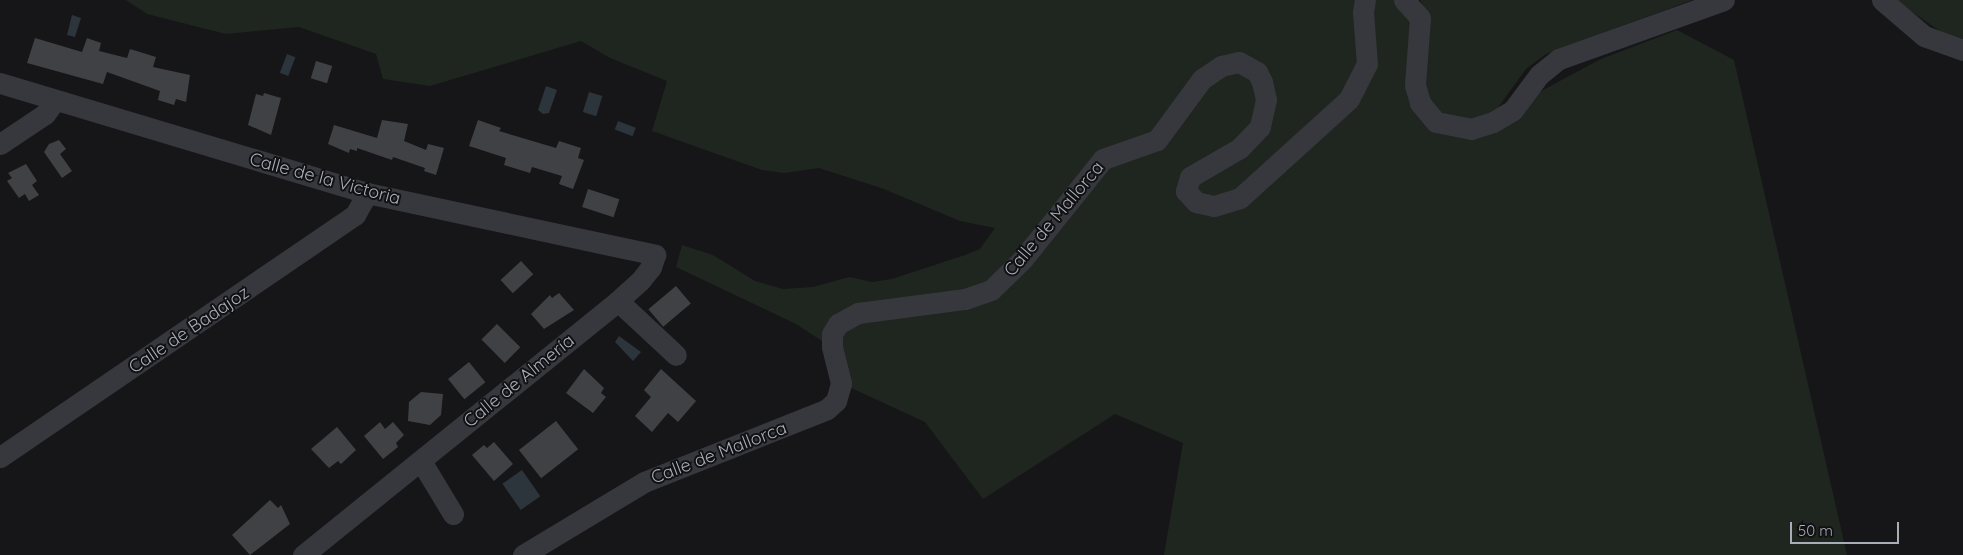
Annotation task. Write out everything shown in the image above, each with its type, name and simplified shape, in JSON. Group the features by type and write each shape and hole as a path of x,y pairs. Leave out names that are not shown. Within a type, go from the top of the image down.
{"street":[{"name":"Calle de Mallorca","path":"523,555 644,482 827,409 836,401 841,383 832,346 832,334 838,324 858,313 965,298 991,290 1022,260 1103,159 1157,140 1202,79 1221,66 1239,62 1257,72 1262,82 1266,100 1260,127 1240,148 1190,177 1186,191 1196,202 1214,206 1240,198 1349,99 1367,64 1362,12 1365,0"},
{"path":"1404,0 1420,18 1415,86 1420,103 1436,122 1471,129 1493,122 1513,110 1539,75 1559,59 1724,0"},
{"path":"1882,0 1924,36 1963,50"},
{"name":"Calle de la Victoria","path":"0,83 367,193 655,254"},
{"path":"0,144 46,114 55,100"},
{"name":"Calle de Badajoz","path":"0,457 355,215 367,193"},
{"name":"Calle de Almería","path":"304,555 618,301 641,280 651,267 655,254"},
{"path":"618,301 676,355"},
{"path":"421,461 453,514"}],"shaded area":[{"path":"126,0 1409,0 1415,22 1419,108 1495,131 1543,90 1601,59 1677,30 1734,60 1847,555 1164,555 1183,443 1115,414 983,499 925,422 849,387 839,352 796,324 676,267 682,245 713,255 755,281 783,289 813,287 849,277 872,282 892,279 980,249 995,228 960,221 884,189 819,168 784,173 762,170 652,131 667,81 610,58 581,41 430,86 383,79 376,54 299,27 226,34 147,14"},
{"path":"1420,0 1692,0 1546,54 1526,69 1497,109 1478,118 1461,118 1444,114 1431,104 1423,91 1424,7"},
{"path":"1895,0 1963,0 1963,41 1944,34"},
{"path":"72,15 81,18 75,37 67,35"},
{"path":"287,54 295,57 288,76 280,73"},
{"path":"546,86 557,90 549,113 543,114 538,110"},
{"path":"589,92 602,96 596,116 583,112"},
{"path":"618,121 636,128 633,136 615,129"},
{"path":"619,336 641,352 633,361 615,342"},
{"path":"522,470 540,496 521,510 502,484"}],"building":[{"path":"35,38 82,52 87,38 101,43 99,51 127,58 130,49 156,57 153,67 190,75 186,102 176,99 174,105 158,100 160,91 107,72 103,84 27,63"},
{"path":"316,61 332,66 327,83 311,78"},
{"path":"264,93 281,98 271,135 248,125 256,94 263,96"},
{"path":"382,120 408,124 404,141 426,150 428,144 444,148 436,175 424,171 425,168 393,157 392,160 357,148 357,151 350,149 349,153 328,144 334,125 377,138"},
{"path":"478,120 501,128 499,131 556,148 559,141 581,148 578,158 584,160 573,189 559,184 562,176 532,167 530,173 504,165 506,158 469,146"},
{"path":"59,140 66,149 60,154 72,171 62,178 44,152 49,144"},
{"path":"26,164 37,181 32,185 39,195 29,201 25,194 19,198 7,181 12,178 8,173"},
{"path":"588,189 619,199 614,217 582,207"},
{"path":"521,261 533,274 513,293 501,280"},
{"path":"676,286 691,304 663,327 648,309"},
{"path":"559,293 574,310 544,329 531,314 550,295 552,298"},
{"path":"497,324 520,347 505,363 481,340"},
{"path":"469,362 485,382 464,399 448,379"},
{"path":"584,369 604,388 601,393 606,397 593,413 566,393"},
{"path":"661,369 696,401 678,422 668,413 652,432 635,416 651,397 644,390"},
{"path":"421,392 443,394 441,415 430,425 408,421 409,402"},
{"path":"556,421 578,449 541,478 519,450"},
{"path":"380,422 385,429 393,422 404,435 396,443 398,447 383,459 364,436"},
{"path":"337,427 356,450 341,464 338,461 329,468 311,449"},
{"path":"494,442 513,464 494,481 472,455 484,445 487,448"},
{"path":"270,500 278,508 281,505 290,524 250,555 232,535"}]}
